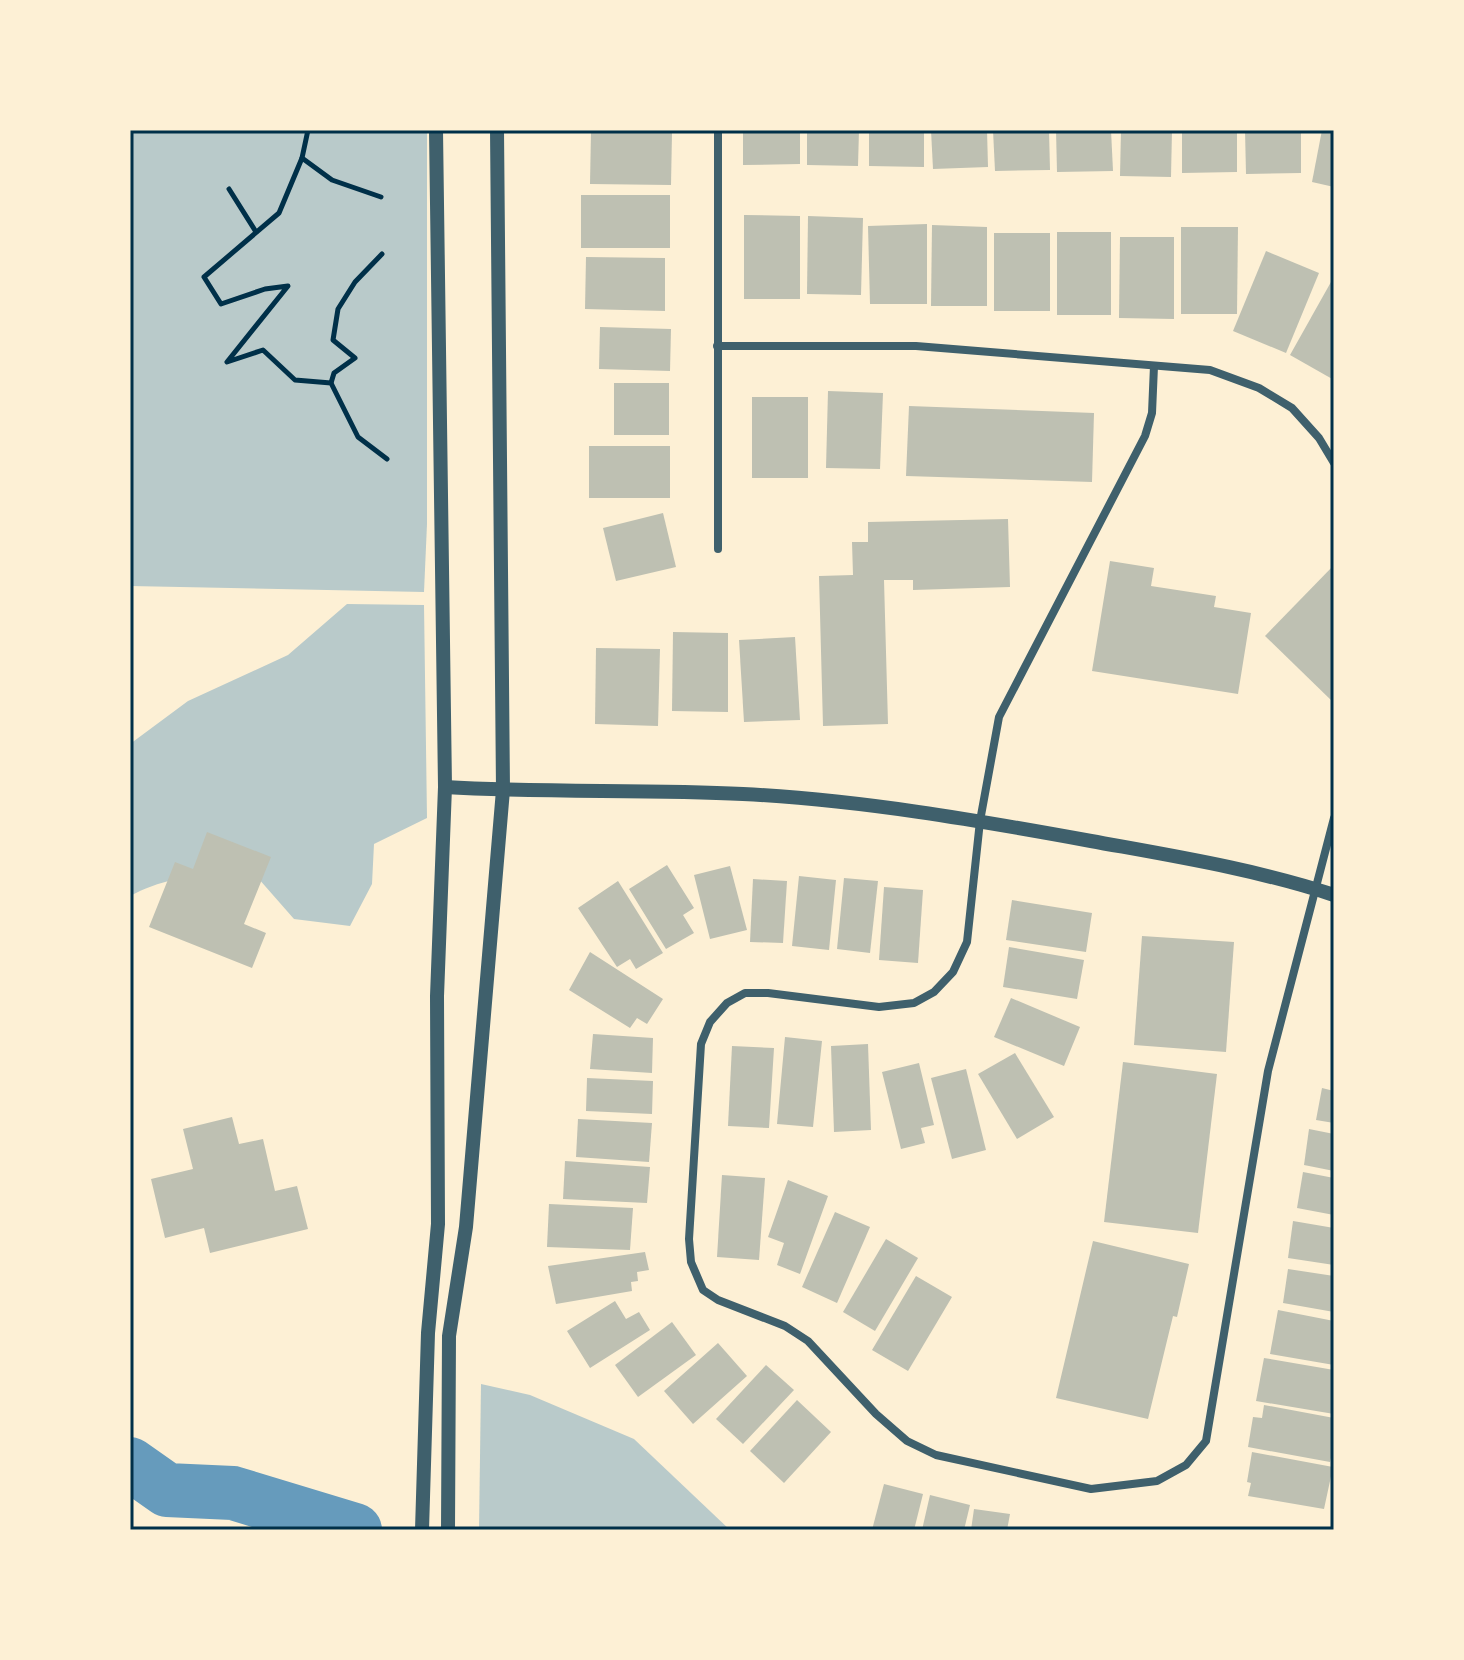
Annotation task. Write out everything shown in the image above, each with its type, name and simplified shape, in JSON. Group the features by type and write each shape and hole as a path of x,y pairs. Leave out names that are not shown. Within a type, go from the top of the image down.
{"street":[{"path":"422,1530 428,1333 438,1224 437,996 445,787 436,130"},
{"path":"448,1530 449,1336 466,1227 503,790 497,130"},
{"path":"718,130 718,549"},
{"path":"717,346 916,346 1210,370 1259,388 1292,408 1319,438 1334,463"},
{"path":"1154,366 1152,413 1145,436 999,717 980,821 967,942 953,972 934,992 914,1003 879,1007 745,993 727,1003 710,1022 701,1044 689,1239 691,1262 703,1290 718,1300 785,1326 808,1341 876,1414 907,1441 936,1455 1091,1489 1157,1481 1186,1465 1206,1441 1268,1071 1334,818"},
{"path":"445,787 743,794 836,802 980,821 1207,862 1334,895"}],"path":[{"path":"308,130 302,158 279,213 204,277 221,304 265,289 288,286 227,362 263,350 295,380 331,383"},
{"path":"302,158 332,180 381,197"},
{"path":"229,189 256,232"},
{"path":"382,254 355,282 338,309 333,340 355,358 334,373 331,383 358,437 387,459"}],"shaded area":[{"path":"130,130 427,130 427,524 424,592 130,586"},
{"path":"347,604 424,605 427,818 374,844 372,884 350,926 294,919 258,878 224,876 177,879 130,896 130,744 188,701 288,655"},
{"path":"481,1384 530,1395 634,1439 730,1530 479,1530"}],"building":[{"path":"743,130 800,130 800,164 743,165"},
{"path":"807,130 859,130 858,166 807,165"},
{"path":"869,130 924,130 924,167 869,166"},
{"path":"931,130 987,130 988,167 933,169"},
{"path":"993,130 1049,130 1050,170 995,171"},
{"path":"1056,130 1111,130 1113,171 1057,172"},
{"path":"1121,130 1172,130 1171,177 1120,176"},
{"path":"1182,130 1237,130 1237,172 1182,173"},
{"path":"1245,130 1301,130 1301,173 1246,174"},
{"path":"1322,130 1334,130 1334,187 1312,182"},
{"path":"591,132 672,133 671,185 590,184"},
{"path":"581,195 670,195 670,248 581,248"},
{"path":"744,215 800,216 800,299 744,299"},
{"path":"808,216 863,218 861,295 807,294"},
{"path":"927,224 927,304 870,304 868,226"},
{"path":"932,225 987,227 987,306 931,306"},
{"path":"1181,227 1238,227 1237,314 1181,314"},
{"path":"1057,232 1111,232 1111,315 1057,315"},
{"path":"994,233 1050,233 1050,311 994,311"},
{"path":"1120,237 1174,237 1174,319 1119,318"},
{"path":"1266,251 1319,273 1286,353 1233,331"},
{"path":"586,257 665,258 665,311 585,309"},
{"path":"1331,282 1334,283 1334,380 1290,355"},
{"path":"600,327 671,329 670,371 599,369"},
{"path":"614,383 669,383 669,435 614,435"},
{"path":"828,391 883,393 880,469 826,468"},
{"path":"752,397 808,397 808,478 752,478"},
{"path":"909,406 1094,413 1092,482 906,476"},
{"path":"589,446 670,446 670,498 589,498"},
{"path":"663,513 676,567 616,581 603,528"},
{"path":"1008,519 1010,587 913,590 913,580 884,580 888,724 823,726 819,576 853,575 852,542 868,542 868,522"},
{"path":"1110,561 1154,568 1151,586 1216,596 1214,607 1251,613 1238,694 1092,671"},
{"path":"1334,565 1334,703 1265,636"},
{"path":"673,632 728,633 728,712 672,711"},
{"path":"795,637 800,720 744,722 739,640"},
{"path":"596,648 660,649 658,726 595,724"},
{"path":"207,832 271,857 244,924 266,933 252,968 149,927 175,862 193,869"},
{"path":"667,865 694,908 683,915 694,933 666,949 629,889"},
{"path":"730,866 747,930 710,939 694,875"},
{"path":"799,876 836,880 829,950 792,946"},
{"path":"844,878 878,881 870,953 837,949"},
{"path":"753,879 787,881 783,943 750,942"},
{"path":"618,881 663,953 636,969 630,959 617,967 578,908"},
{"path":"884,887 923,890 918,963 879,960"},
{"path":"1012,900 1092,913 1086,952 1006,940"},
{"path":"1142,936 1234,942 1226,1052 1134,1045"},
{"path":"1009,947 1084,960 1077,999 1003,987"},
{"path":"590,952 663,999 647,1024 637,1018 630,1028 569,990"},
{"path":"1011,998 1080,1027 1064,1066 994,1037"},
{"path":"593,1034 653,1038 652,1073 590,1069"},
{"path":"785,1037 822,1041 813,1127 777,1124"},
{"path":"868,1044 871,1130 834,1132 831,1046"},
{"path":"732,1046 774,1048 769,1128 728,1126"},
{"path":"1015,1053 1054,1117 1017,1139 978,1074"},
{"path":"1123,1062 1217,1074 1198,1233 1104,1222"},
{"path":"919,1063 934,1125 921,1128 925,1143 901,1149 882,1072"},
{"path":"966,1069 986,1150 952,1159 931,1078"},
{"path":"587,1078 653,1081 652,1114 586,1111"},
{"path":"1322,1088 1334,1091 1334,1123 1316,1120"},
{"path":"232,1117 239,1144 263,1139 275,1191 297,1186 308,1229 210,1253 204,1228 165,1238 151,1179 193,1169 183,1129"},
{"path":"578,1119 652,1123 649,1162 576,1157"},
{"path":"1309,1129 1334,1134 1334,1171 1304,1165"},
{"path":"565,1161 650,1167 647,1203 563,1199"},
{"path":"1303,1172 1334,1178 1334,1215 1297,1208"},
{"path":"722,1175 765,1178 759,1260 717,1257"},
{"path":"788,1180 828,1196 800,1274 777,1265 784,1243 768,1237"},
{"path":"549,1204 633,1208 630,1250 547,1247"},
{"path":"835,1212 870,1227 837,1303 802,1287"},
{"path":"1293,1221 1334,1228 1334,1265 1288,1258"},
{"path":"886,1239 918,1258 875,1331 843,1312"},
{"path":"1093,1241 1189,1264 1148,1419 1056,1398"},
{"path":"645,1252 649,1270 637,1272 638,1281 631,1282 632,1291 556,1304 548,1266"},
{"path":"1288,1269 1334,1276 1334,1312 1283,1303"},
{"path":"916,1276 952,1297 908,1371 872,1350"},
{"path":"615,1301 626,1319 639,1312 650,1330 590,1368 567,1331"},
{"path":"1278,1310 1334,1321 1334,1365 1270,1354"},
{"path":"672,1322 696,1355 638,1397 615,1365"},
{"path":"718,1343 747,1376 693,1424 664,1391"},
{"path":"1264,1358 1334,1370 1334,1414 1256,1401"},
{"path":"766,1365 794,1390 743,1444 716,1419"},
{"path":"797,1400 831,1432 784,1483 750,1451"},
{"path":"1264,1405 1334,1418 1334,1446 1330,1462 1248,1447 1253,1417 1262,1418"},
{"path":"1252,1452 1333,1467 1324,1509 1248,1496"},
{"path":"884,1484 923,1494 914,1530 872,1530"},
{"path":"930,1495 970,1505 964,1530 922,1530"},
{"path":"974,1509 1010,1514 1007,1530 971,1530"}],"waterway":[{"path":"130,1464 167,1490 233,1493 355,1530"}]}
